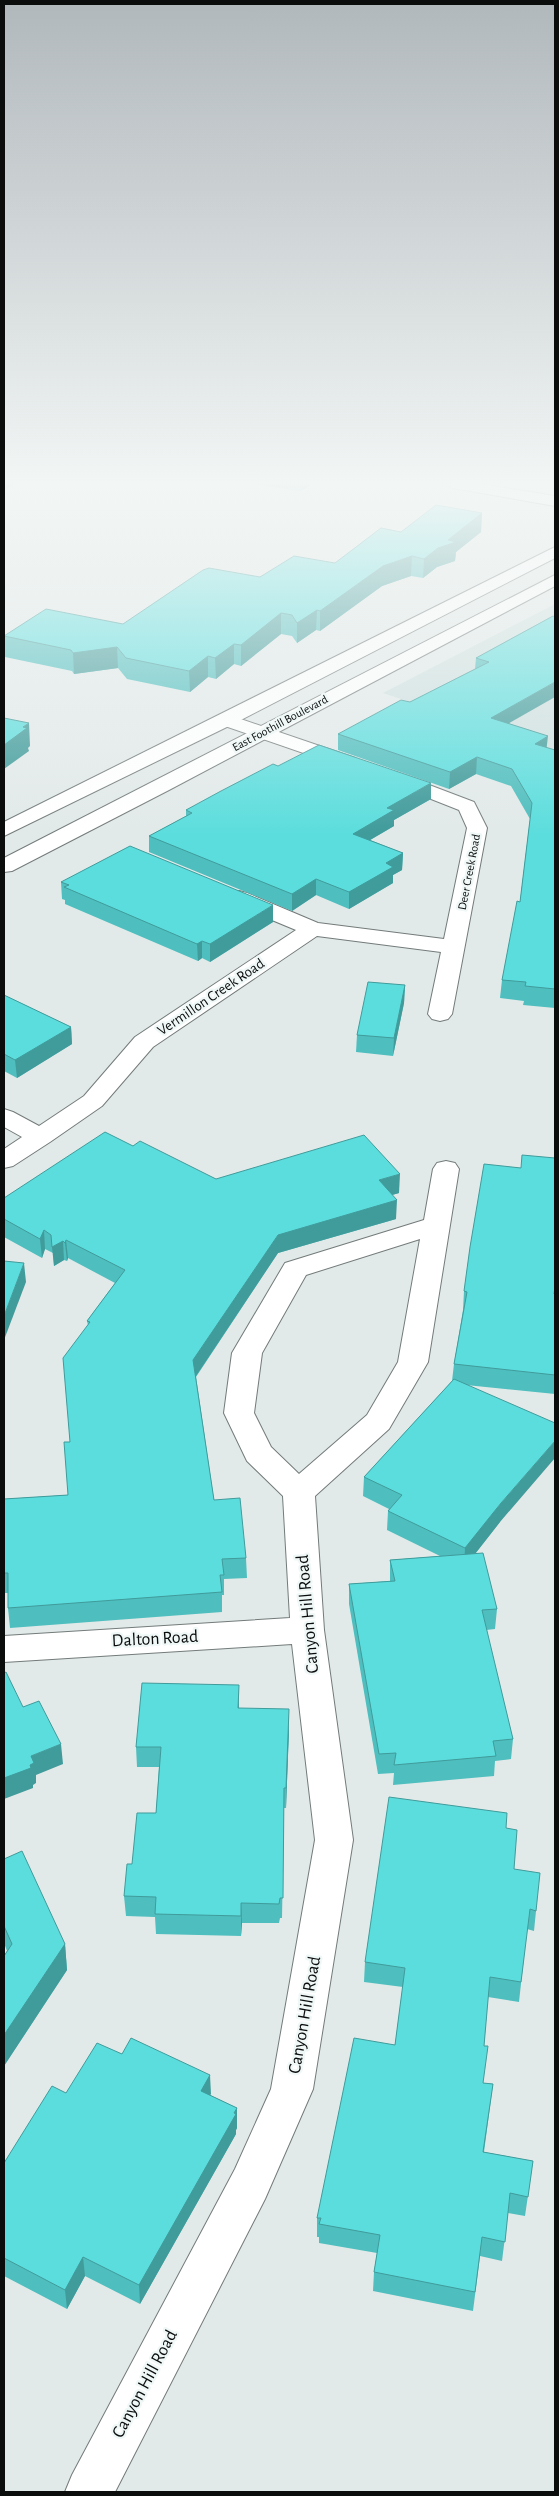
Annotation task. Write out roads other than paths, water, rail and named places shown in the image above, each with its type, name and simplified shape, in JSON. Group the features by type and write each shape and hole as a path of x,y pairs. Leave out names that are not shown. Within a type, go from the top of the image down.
{"street":[{"name":"East Foothill Boulevard","path":"4,830 226,720 460,600"},
{"name":"East Foothill Boulevard","path":"4,866 162,786 516,600"},
{"name":"Deer Creek Road","path":"226,720 372,770 467,806 477,828 455,947 440,1014"},
{"path":"222,891 313,930 455,947"},
{"name":"Vermillon Creek Road","path":"4,1160 93,1101 144,1042 313,930"},
{"path":"4,1118 41,1137"},
{"path":"436,1225 295,1269 247,1354 239,1413 258,1453 299,1492 378,1422 413,1362 446,1169"},
{"name":"Canyon Hill Road","path":"89,2492 250,2184 292,2089 334,1840 307,1630 299,1492"},
{"name":"Dalton Road","path":"4,1649 20,1646 307,1630"}]}
